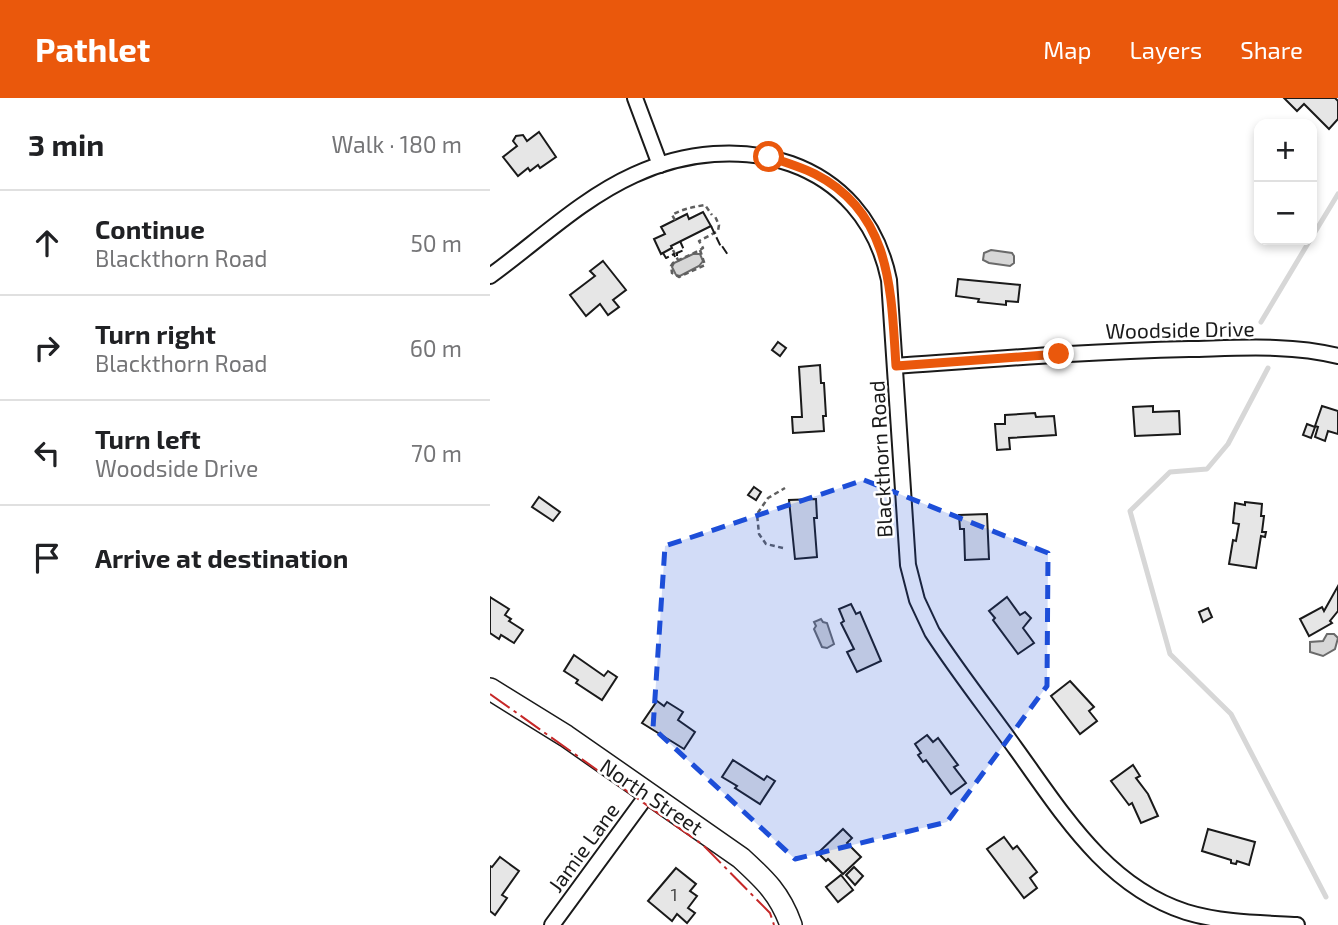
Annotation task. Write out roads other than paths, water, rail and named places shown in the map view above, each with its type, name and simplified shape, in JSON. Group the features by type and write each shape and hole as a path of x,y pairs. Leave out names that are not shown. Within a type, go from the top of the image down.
{"street":[{"path":"635,98 660,165"},
{"name":"Blackthorn Road","path":"490,276 597,196 635,174 660,165 721,155 769,157 814,174 846,196 871,226 886,263 892,303 908,565 924,616 949,657 1082,839 1128,883 1165,904 1206,917 1297,925"},
{"name":"Woodside Drive","path":"896,366 1102,351 1215,348 1287,348 1338,356"},
{"name":"North Street","path":"490,689 566,736 717,841 766,880 783,904 791,925"},
{"name":"Jamie Lane","path":"552,925 648,794"}],"waterway":[{"path":"1317,229 1338,194"},
{"path":"1261,322 1307,245"},
{"path":"1268,368 1228,444 1207,469 1170,472 1130,511 1170,654 1231,714 1326,897"}]}
